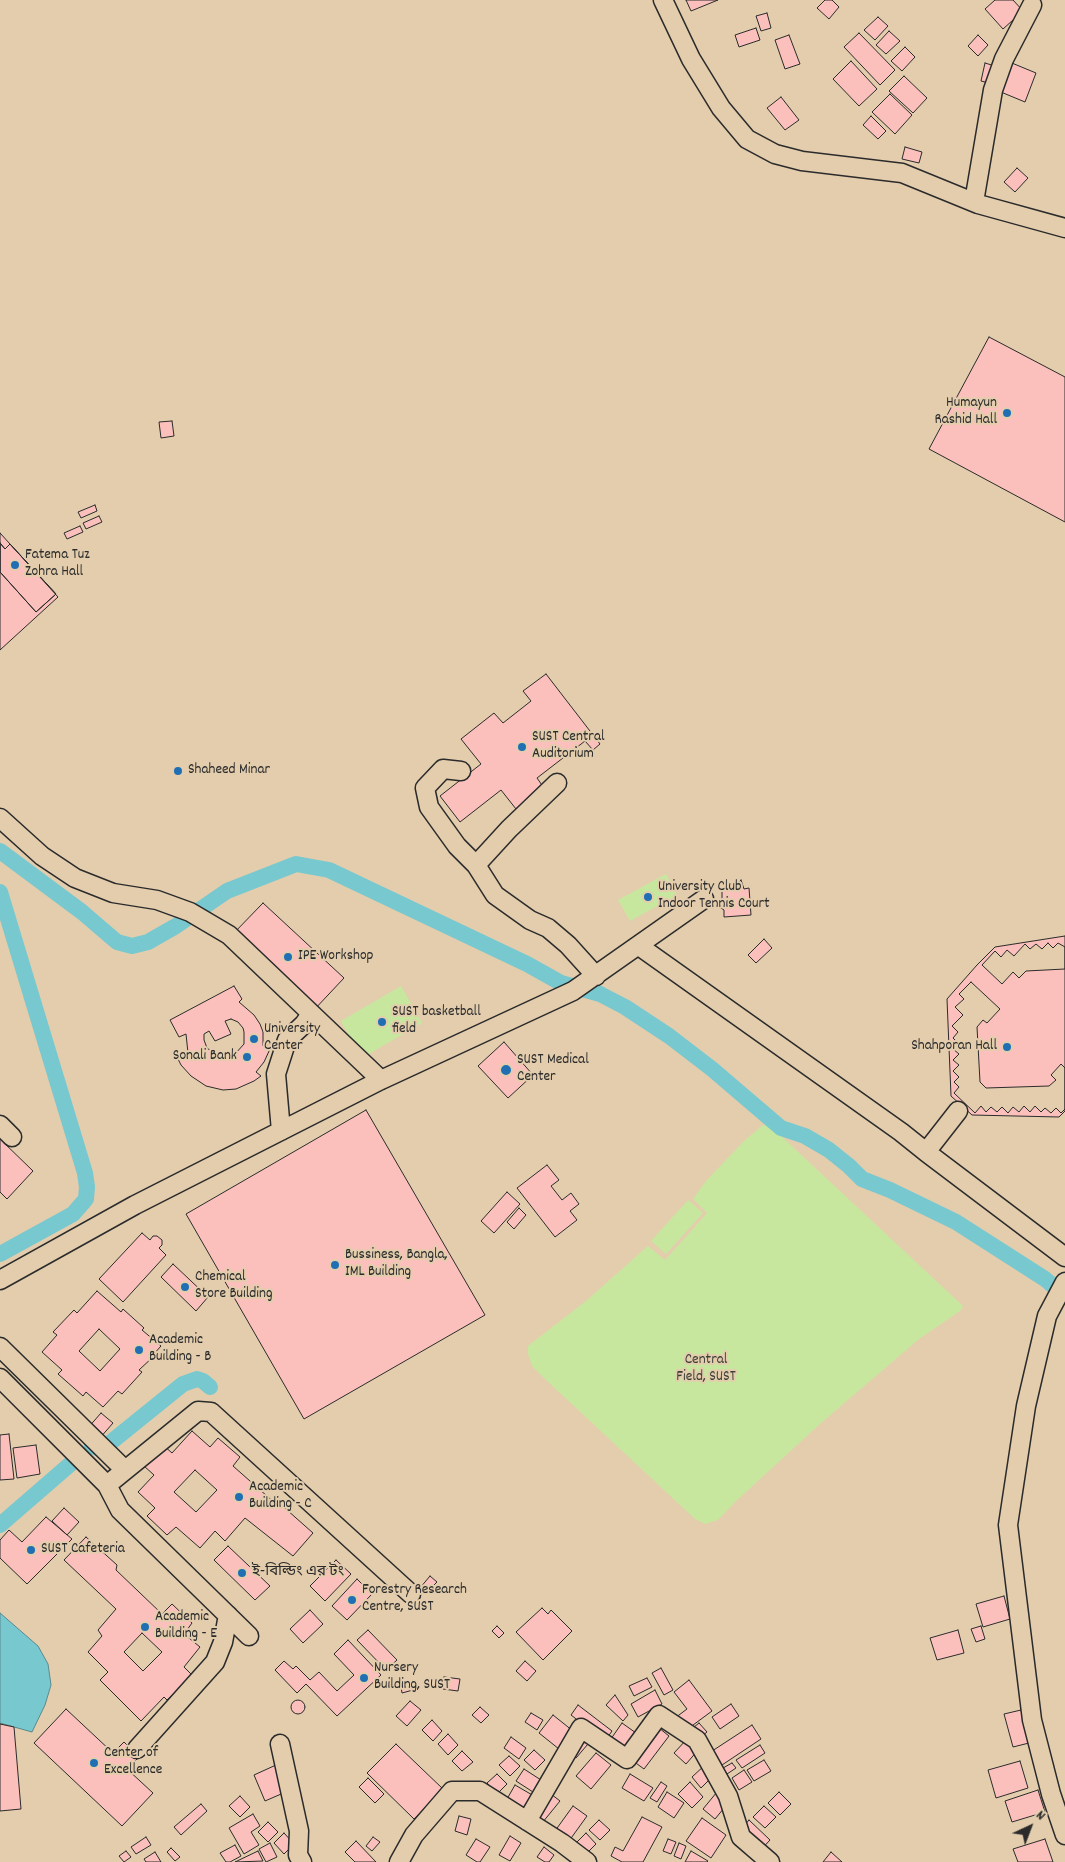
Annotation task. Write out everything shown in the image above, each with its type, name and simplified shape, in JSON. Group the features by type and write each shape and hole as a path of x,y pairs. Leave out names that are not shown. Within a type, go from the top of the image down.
{"street":[{"path":"662,0 691,59 721,108 747,139 776,154 802,161 902,173 974,202 1065,228"},
{"path":"974,202 994,90 1004,59 1032,5"},
{"path":"461,771 444,769 425,788 429,807 457,846 476,865 495,895 530,920 548,928 568,945 584,984"},
{"path":"476,865 509,829 557,783"},
{"path":"0,818 42,856 75,878 113,893 157,900 190,912 229,935 382,1080"},
{"path":"0,1280 135,1205 281,1131 382,1080 584,984 704,900"},
{"path":"639,946 900,1132 1065,1258"},
{"path":"281,1131 276,1074 287,1040 304,1024 311,1014"},
{"path":"926,1152 958,1111"},
{"path":"1061,1288 1047,1316 1026,1406 1008,1525 1032,1720 1051,1794 1065,1836"},
{"path":"0,1348 125,1470"},
{"path":"0,1378 107,1485 120,1510 249,1636"},
{"path":"107,1485 198,1410 211,1412 411,1594"},
{"path":"137,1749 215,1662 223,1642 228,1615"},
{"path":"527,1821 581,1728 626,1759 659,1715 697,1740 728,1796 741,1837 770,1862"},
{"path":"280,1744 299,1831 298,1855 302,1862"},
{"path":"399,1862 414,1835 452,1791 480,1791 562,1843 587,1862"}],"green space":[{"name":"University Club Indoor Tennis Court","path":"666,874 677,895 630,921 618,900"},
{"name":"SUST basketball field","path":"401,986 422,1023 362,1058 341,1021"},
{"name":"Central Field, SUST","path":"763,1125 769,1126 780,1135 963,1306 960,1311 919,1339 821,1423 718,1520 705,1524 695,1519 532,1366 528,1354 528,1346 586,1301 648,1246 665,1260 707,1213 693,1199 706,1181 744,1141"},
{"path":"688,1200 703,1213 666,1254 651,1241"}],"water":[{"path":"0,1613 38,1646 48,1664 51,1685 45,1705 32,1732 0,1723"}],"building":[{"path":"686,0 718,0 691,11"},
{"path":"825,0 832,0 839,7 829,19 817,8"},
{"path":"995,0 1013,0 1023,11 1003,29 985,9"},
{"path":"767,13 771,28 761,31 756,16"},
{"path":"878,17 888,26 875,40 864,30"},
{"path":"756,28 760,40 739,47 735,35"},
{"path":"889,31 900,41 886,54 876,45"},
{"path":"859,33 895,70 880,85 844,47"},
{"path":"789,35 800,64 785,69 775,40"},
{"path":"978,35 988,45 978,56 968,46"},
{"path":"905,47 915,57 902,71 891,61"},
{"path":"851,61 877,89 859,106 833,79"},
{"path":"1007,61 1036,73 1025,102 996,90"},
{"path":"985,63 998,67 993,84 981,81"},
{"path":"904,76 927,98 913,113 889,91"},
{"path":"890,94 912,115 895,134 872,112"},
{"path":"781,97 799,120 785,130 767,108"},
{"path":"871,116 886,131 878,139 863,125"},
{"path":"905,147 922,152 919,163 902,159"},
{"path":"1017,168 1028,178 1015,192 1004,182"},
{"name":"Humayun Rashid Hall","path":"989,337 1065,377 1065,522 929,449"},
{"path":"172,421 174,436 161,438 159,422"},
{"path":"95,505 97,511 81,518 78,512"},
{"path":"99,516 102,522 86,529 83,523"},
{"path":"80,526 83,532 67,539 64,533"},
{"name":"Fatema Tuz Zohra Hall","path":"0,533 58,597 0,650"},
{"path":"0,543 5,549 10,544 56,594 36,612 0,572"},
{"path":"0,543 5,549 10,544 56,594 36,612 0,572"},
{"name":"SUST Central Auditorium","path":"546,674 600,744 593,750 585,741 537,778 544,788 516,809 501,790 460,822 440,796 481,764 461,739 494,713 503,723 531,701 523,691"},
{"path":"741,880 744,889 749,888 751,915 724,917 724,910 718,906 722,901 722,890 733,889"},
{"name":"IPE Workshop","path":"263,903 344,978 313,1011 232,935"},
{"name":"Shahporan Hall","path":"1065,936 1065,1111 1059,1117 972,1115 951,1096 947,999 995,947"},
{"path":"764,939 772,948 756,963 748,955"},
{"path":"1048,943 1053,948 1058,943 1065,947 1065,969 1026,971 1019,978 1013,972 1002,984 982,965 995,951 1001,957 1007,950 1014,956 1025,944 1030,949 1036,944 1042,949"},
{"path":"971,982 1000,1009 987,1023 983,1020 977,1027 980,1082 986,1088 1049,1086 1056,1080 1051,1075 1061,1064 1065,1068 1065,1109 1061,1113 1056,1108 1051,1113 1045,1108 1041,1112 1035,1106 1030,1112 1024,1106 1019,1112 1013,1107 1008,1113 1002,1107 997,1112 991,1107 986,1112 981,1106 975,1113 954,1093 959,1087 954,1082 959,1077 953,1071 959,1065 953,1060 959,1054 953,1049 958,1043 953,1038 958,1032 952,1026 963,1015 955,1007 964,999 959,994"},
{"name":"University Center","path":"234,986 242,999 239,1002 254,1015 260,1024 263,1032 263,1046 270,1044 270,1049 264,1062 256,1072 261,1076 236,1089 223,1090 206,1086 191,1076 181,1065 177,1057 188,1053 186,1034 179,1037 170,1020","holes":["231,1019 238,1022 243,1028 244,1044 235,1054 230,1057 219,1057 207,1048 204,1034 209,1031 215,1041 231,1034 225,1021"]},
{"name":"SUST Medical Center","path":"504,1042 533,1075 508,1098 478,1066"},
{"name":"Bussiness, Bangla, IML Building","path":"366,1110 485,1315 304,1419 186,1214"},
{"path":"0,1139 33,1171 7,1199 0,1192"},
{"path":"547,1165 559,1180 551,1186 562,1200 571,1193 579,1204 570,1211 577,1220 555,1237 517,1188"},
{"path":"507,1192 520,1204 494,1233 481,1221"},
{"path":"519,1208 526,1215 514,1229 507,1222"},
{"path":"142,1233 150,1240 153,1236 157,1236 162,1240 162,1245 159,1248 166,1255 123,1302 99,1279"},
{"name":"Chemical Store Building","path":"173,1264 208,1297 196,1311 161,1277"},
{"name":"Academic Building - B","path":"97,1291 121,1312 123,1309 144,1328 142,1330 161,1346 154,1356 139,1370 142,1372 122,1394 118,1391 103,1407 86,1392 83,1396 58,1374 62,1370 42,1352 57,1335 53,1332 74,1310 77,1313","holes":["99,1329 120,1349 100,1371 79,1351"]},
{"path":"101,1413 113,1423 99,1439 87,1429"},
{"name":"Academic Building - C","path":"192,1431 210,1447 218,1438 240,1457 233,1466 276,1504 278,1502 313,1533 293,1556 245,1518 225,1541 215,1531 200,1548 176,1527 167,1535 147,1516 155,1508 138,1492 154,1475 144,1466 163,1445 172,1453","holes":["195,1470 217,1490 196,1512 174,1492"]},
{"path":"9,1434 14,1479 0,1480 0,1435"},
{"path":"36,1445 40,1474 17,1478 13,1448"},
{"path":"64,1508 79,1522 67,1535 52,1521"},
{"name":"SUST Cafeteria","path":"46,1517 72,1539 27,1584 0,1558 0,1540 9,1530 22,1542"},
{"name":"Academic Building - E","path":"86,1537 117,1565 116,1570 162,1614 172,1604 192,1623 184,1634 200,1647 184,1667 192,1675 167,1700 164,1697 141,1721 100,1680 108,1672 88,1652 102,1636 98,1630 116,1609 64,1560","holes":["142,1633 162,1652 143,1671 124,1652"]},
{"name":"ই-বিল্ডিং এর টং","path":"228,1546 270,1586 255,1600 214,1560"},
{"path":"336,1560 351,1574 325,1601 310,1586"},
{"path":"430,1576 437,1582 426,1593 420,1588"},
{"name":"Forestry Research Centre, SUST","path":"357,1579 372,1594 347,1620 332,1606"},
{"path":"1004,1596 1010,1619 983,1627 976,1604"},
{"path":"542,1608 548,1614 551,1610 572,1631 543,1660 516,1632"},
{"path":"310,1610 323,1624 303,1643 290,1629"},
{"path":"497,1626 504,1633 499,1638 492,1631"},
{"path":"981,1626 985,1639 976,1642 971,1629"},
{"path":"368,1630 397,1660 386,1670 357,1640"},
{"path":"958,1630 964,1653 937,1660 930,1638"},
{"name":"Nursery Building, SUST","path":"348,1640 381,1675 337,1716 306,1684 297,1693 275,1670 284,1661 293,1669 296,1666 310,1680 319,1672 337,1691 354,1675 334,1654"},
{"path":"525,1661 536,1671 527,1681 516,1671"},
{"path":"661,1668 673,1690 664,1695 652,1673"},
{"path":"444,1677 460,1679 458,1691 443,1689"},
{"path":"647,1678 652,1687 634,1696 629,1686"},
{"path":"689,1680 712,1711 685,1731 675,1718 687,1709 674,1692"},
{"path":"411,1685 413,1690 402,1693 401,1687"},
{"path":"655,1690 662,1704 638,1717 631,1704"},
{"path":"615,1695 628,1715 623,1721 606,1705"},
{"path":"295,1700 301,1700 305,1707 301,1714 295,1714 291,1710 291,1704"},
{"path":"410,1701 421,1710 407,1726 396,1716"},
{"path":"731,1704 739,1716 720,1729 712,1717"},
{"path":"578,1705 612,1731 605,1741 571,1715"},
{"path":"480,1707 489,1715 481,1723 472,1715"},
{"name":"Center of Excellence","path":"66,1709 113,1753 124,1742 139,1757 127,1769 153,1793 122,1826 34,1743"},
{"path":"1021,1710 1029,1743 1013,1747 1004,1714"},
{"path":"531,1713 543,1720 537,1730 525,1722"},
{"path":"553,1715 573,1731 559,1749 539,1733"},
{"path":"432,1720 442,1731 433,1741 422,1730"},
{"path":"622,1723 636,1733 619,1756 606,1746"},
{"path":"699,1723 707,1732 696,1741 688,1732"},
{"path":"0,1724 14,1727 21,1809 0,1811"},
{"path":"654,1724 669,1736 644,1769 629,1758"},
{"path":"752,1725 761,1739 716,1769 706,1755"},
{"path":"448,1734 458,1745 448,1755 438,1744"},
{"path":"511,1737 526,1748 519,1759 504,1748"},
{"path":"580,1737 588,1744 576,1758 568,1752"},
{"path":"687,1739 699,1749 686,1764 674,1753"},
{"path":"396,1744 443,1789 414,1819 367,1773"},
{"path":"760,1745 765,1753 742,1768 736,1760"},
{"path":"534,1750 545,1760 535,1770 524,1760"},
{"path":"462,1751 473,1762 462,1771 452,1761"},
{"path":"596,1753 611,1765 591,1789 576,1776"},
{"path":"509,1756 520,1766 510,1776 499,1765"},
{"path":"764,1760 771,1771 754,1781 747,1770"},
{"path":"1020,1761 1028,1788 996,1798 988,1770"},
{"path":"732,1763 736,1768 727,1774 723,1768"},
{"path":"276,1765 288,1791 265,1801 254,1775"},
{"path":"705,1765 714,1775 701,1788 692,1777"},
{"path":"524,1769 541,1780 533,1792 516,1781"},
{"path":"744,1770 752,1782 739,1790 732,1778"},
{"path":"497,1774 507,1784 497,1794 487,1783"},
{"path":"630,1774 653,1788 644,1801 622,1788"},
{"path":"368,1778 384,1794 375,1803 359,1787"},
{"path":"661,1782 667,1786 657,1802 650,1798"},
{"path":"690,1782 703,1797 692,1808 678,1794"},
{"path":"515,1785 534,1796 522,1817 503,1806"},
{"path":"1038,1790 1045,1812 1012,1822 1005,1801"},
{"path":"547,1791 560,1801 538,1828 525,1818"},
{"path":"667,1792 684,1803 674,1818 658,1807"},
{"path":"717,1792 729,1802 715,1819 703,1809"},
{"path":"779,1792 791,1804 780,1815 768,1803"},
{"path":"240,1796 250,1807 240,1817 229,1806"},
{"path":"201,1804 207,1811 181,1835 174,1827"},
{"path":"573,1806 587,1816 569,1841 555,1831"},
{"path":"764,1806 776,1817 765,1828 753,1817"},
{"path":"253,1814 260,1826 251,1832 259,1845 244,1854 229,1828"},
{"path":"459,1816 471,1819 467,1835 455,1831"},
{"path":"642,1817 662,1827 643,1862 622,1862 611,1856 615,1847 623,1851"},
{"path":"702,1818 726,1835 711,1858 686,1841"},
{"path":"599,1820 610,1830 600,1840 589,1830"},
{"path":"749,1820 770,1840 758,1853 737,1834"},
{"path":"268,1822 278,1832 268,1842 258,1832"},
{"path":"284,1833 294,1844 284,1854 274,1843"},
{"path":"586,1833 596,1844 586,1854 576,1843"},
{"path":"510,1836 521,1843 510,1861 499,1855"},
{"path":"146,1837 151,1845 136,1854 131,1847"},
{"path":"373,1837 380,1842 372,1851 366,1846"},
{"path":"476,1839 490,1847 480,1862 466,1855"},
{"path":"668,1839 676,1842 671,1854 663,1851"},
{"path":"1045,1839 1053,1862 1018,1862 1013,1849"},
{"path":"356,1841 376,1862 355,1862 345,1852"},
{"path":"270,1843 277,1857 266,1862 259,1849"},
{"path":"679,1843 686,1846 681,1859 674,1856"},
{"path":"235,1845 241,1856 226,1862 220,1853"},
{"path":"544,1847 554,1855 549,1862 545,1862 537,1857"},
{"path":"171,1848 180,1857 175,1861 167,1852"},
{"path":"126,1851 131,1857 124,1862 119,1856"},
{"path":"258,1851 263,1861 235,1862"},
{"path":"691,1851 708,1861 685,1862"},
{"path":"155,1852 161,1862 146,1862 144,1859"},
{"path":"831,1852 842,1862 823,1862"}],"waterway":[{"path":"0,851 82,912 117,942 132,946 148,942 176,926 227,891 296,864 329,870 527,964 561,983 600,994 625,1007 669,1036 712,1069 781,1128 805,1136 829,1150 862,1179 890,1190 956,1222 1045,1279 1065,1296"},
{"path":"0,892 85,1173 87,1187 86,1199 73,1214 0,1254"},
{"path":"92,1446 100,1449 105,1447 183,1384 197,1379 210,1387"},
{"path":"0,1525 75,1460"}],"place":[{"name":"Humayun Rashid Hall","path":"1007,413"},
{"name":"Fatema Tuz Zohra Hall","path":"15,565"},
{"name":"SUST Central Auditorium","path":"522,747"},
{"name":"Shaheed Minar","path":"178,771"},
{"name":"University Club Indoor Tennis Court","path":"648,897"},
{"name":"IPE Workshop","path":"288,957"},
{"name":"SUST basketball field","path":"382,1022"},
{"name":"University Center","path":"254,1039"},
{"name":"Shahporan Hall","path":"1007,1047"},
{"name":"Sonali Bank","path":"247,1057"},
{"name":"SUST Medical Center","path":"506,1070"},
{"name":"Bussiness, Bangla, IML Building","path":"335,1265"},
{"name":"Chemical Store Building","path":"185,1287"},
{"name":"Academic Building - B","path":"139,1350"},
{"name":"Academic Building - C","path":"239,1497"},
{"name":"SUST Cafeteria","path":"31,1550"},
{"name":"ই-বিল্ডিং এর টং","path":"242,1573"},
{"name":"Forestry Research Centre, SUST","path":"352,1600"},
{"name":"Academic Building - E","path":"145,1627"},
{"name":"Nursery Building, SUST","path":"364,1678"},
{"name":"Center of Excellence","path":"94,1763"}]}
